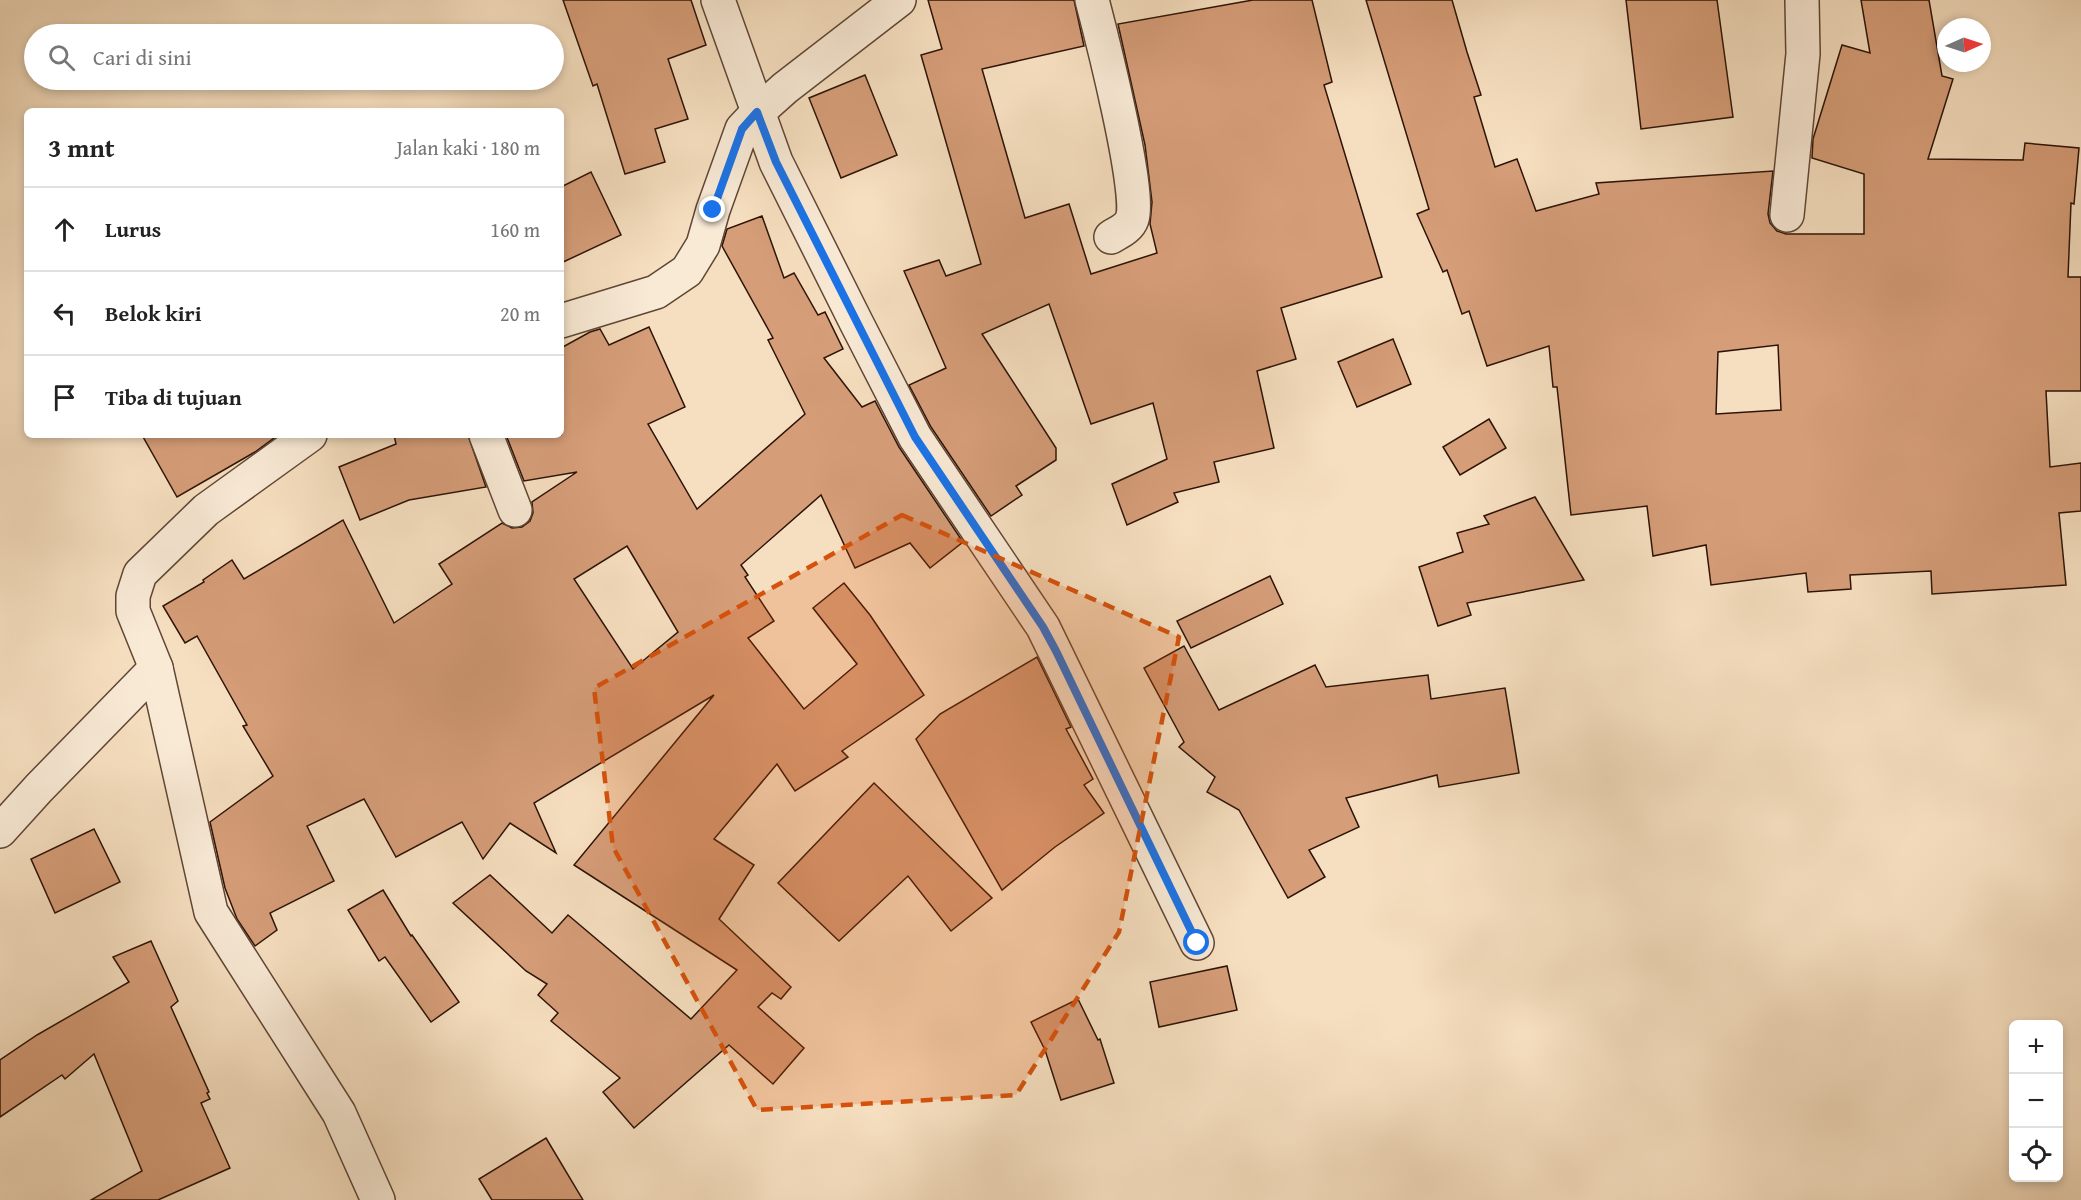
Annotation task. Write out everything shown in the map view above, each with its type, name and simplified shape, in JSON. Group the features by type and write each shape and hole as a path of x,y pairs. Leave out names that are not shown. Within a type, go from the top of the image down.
{"street":[{"path":"718,0 776,162 915,437 1043,627 1197,943"},
{"path":"564,320 656,292 687,271 702,245 742,129 757,112 899,0"},
{"path":"1092,0 1131,174 1133,218 1128,225 1111,237"},
{"path":"1787,215 1803,54 1802,0"},
{"path":"306,438 206,510 140,574 133,596 133,612 156,668 211,912 339,1113 378,1200"},
{"path":"487,438 515,510"},
{"path":"0,831 156,668"}],"highlighted area":[{"path":"902,515 1179,637 1119,932 1016,1095 757,1110 613,847 594,688"}],"building":[{"path":"563,0 691,0 706,45 668,59 688,119 655,129 665,162 625,174 597,84 593,86"},
{"path":"928,0 1074,0 1084,46 982,69 1025,218 1069,204 1091,274 1157,253 1150,224 1152,202 1145,145 1118,24 1253,0 1312,0 1332,82 1324,85 1382,277 1281,308 1296,359 1257,371 1274,448 1214,462 1219,482 1174,493 1178,502 1127,525 1112,484 1167,459 1153,403 1091,424 1049,304 982,334 1056,448 1056,460 1016,486 1022,495 991,516 931,427 909,385 946,368 904,271 939,260 946,276 981,264 921,55 942,49"},
{"path":"1366,0 1452,0 1481,95 1474,97 1495,167 1517,159 1536,211 1599,194 1596,183 1773,171 1768,214 1770,223 1777,231 1786,234 1864,234 1864,174 1812,158 1813,139 1842,45 1870,53 1861,0 1929,0 1937,47 1937,72 1953,79 1928,159 2023,160 2025,143 2079,148 2074,204 2071,203 2068,277 2081,277 2081,391 2046,391 2050,467 2081,463 2081,511 2059,513 2066,585 1932,594 1931,571 1850,575 1851,589 1808,592 1806,573 1711,585 1706,545 1653,556 1647,506 1571,515 1557,387 1553,387 1549,346 1487,366 1469,311 1462,314 1447,270 1443,272 1417,214 1429,209","holes":["1778,345 1781,410 1716,414 1718,352"]},
{"path":"1626,0 1717,0 1733,117 1641,129"},
{"path":"865,75 897,155 841,178 809,98"},
{"path":"591,172 621,235 564,262 564,186"},
{"path":"762,216 784,278 794,273 818,315 825,312 843,349 824,358 862,407 875,401 899,447 963,542 930,568 910,543 855,568 821,495 741,565 748,575 745,577 774,621 748,638 804,709 857,664 813,608 844,583 870,615 924,695 842,751 848,757 795,791 777,764 714,839 754,865 719,919 791,987 781,999 772,993 758,1007 804,1048 773,1084 729,1045 634,1128 603,1092 620,1078 551,1021 558,1013 538,995 547,984 526,971 453,903 490,875 552,933 568,915 691,1019 737,970 574,865 714,695 534,803 556,853 510,823 483,859 462,822 396,857 364,799 307,826 334,881 270,913 277,930 255,946 237,919 225,888 210,822 273,776 243,726 247,725 197,636 185,643 163,606 204,582 203,580 232,560 244,579 343,520 394,623 452,584 439,564 502,523 512,528 522,527 530,521 533,513 532,502 577,472 524,481 507,438 564,438 564,346 600,329 609,345 649,327 685,407 648,424 697,509 805,414 768,340 773,338 722,246 727,229","holes":["627,546 678,632 633,669 574,579"]},
{"path":"1393,339 1411,384 1357,407 1338,362"},
{"path":"1489,419 1506,448 1460,475 1443,447"},
{"path":"144,438 274,438 255,452 177,497"},
{"path":"395,438 469,438 486,487 409,500 360,520 339,467 396,444"},
{"path":"1535,497 1584,580 1467,603 1471,615 1438,626 1419,567 1463,552 1457,533 1489,524 1484,516"},
{"path":"1270,576 1283,604 1191,648 1177,621"},
{"path":"1184,646 1219,710 1315,665 1326,687 1428,675 1431,699 1505,688 1519,773 1439,787 1437,775 1346,798 1359,827 1309,850 1325,877 1288,898 1239,810 1207,792 1215,777 1179,747 1184,742 1144,668"},
{"path":"1037,657 1071,727 1066,729 1093,779 1084,785 1104,813 1055,847 1002,890 916,739 940,714"},
{"path":"874,783 992,898 951,931 908,876 839,941 778,883"},
{"path":"94,829 120,882 55,913 31,859"},
{"path":"383,890 411,936 459,1002 431,1022 385,957 379,961 348,910"},
{"path":"151,941 178,1001 171,1007 209,1092 207,1093 210,1099 201,1103 230,1168 158,1200 91,1200 142,1171 94,1054 65,1079 62,1075 0,1117 0,1060 37,1035 129,982 113,957"},
{"path":"1227,966 1237,1010 1159,1027 1150,982"},
{"path":"1078,999 1098,1040 1100,1039 1114,1083 1061,1100 1045,1050 1031,1022"},
{"path":"546,1138 583,1200 492,1200 479,1179"}],"route":[{"path":"713,210 742,129 757,112 776,162 915,437 1043,627 1197,943"}]}
